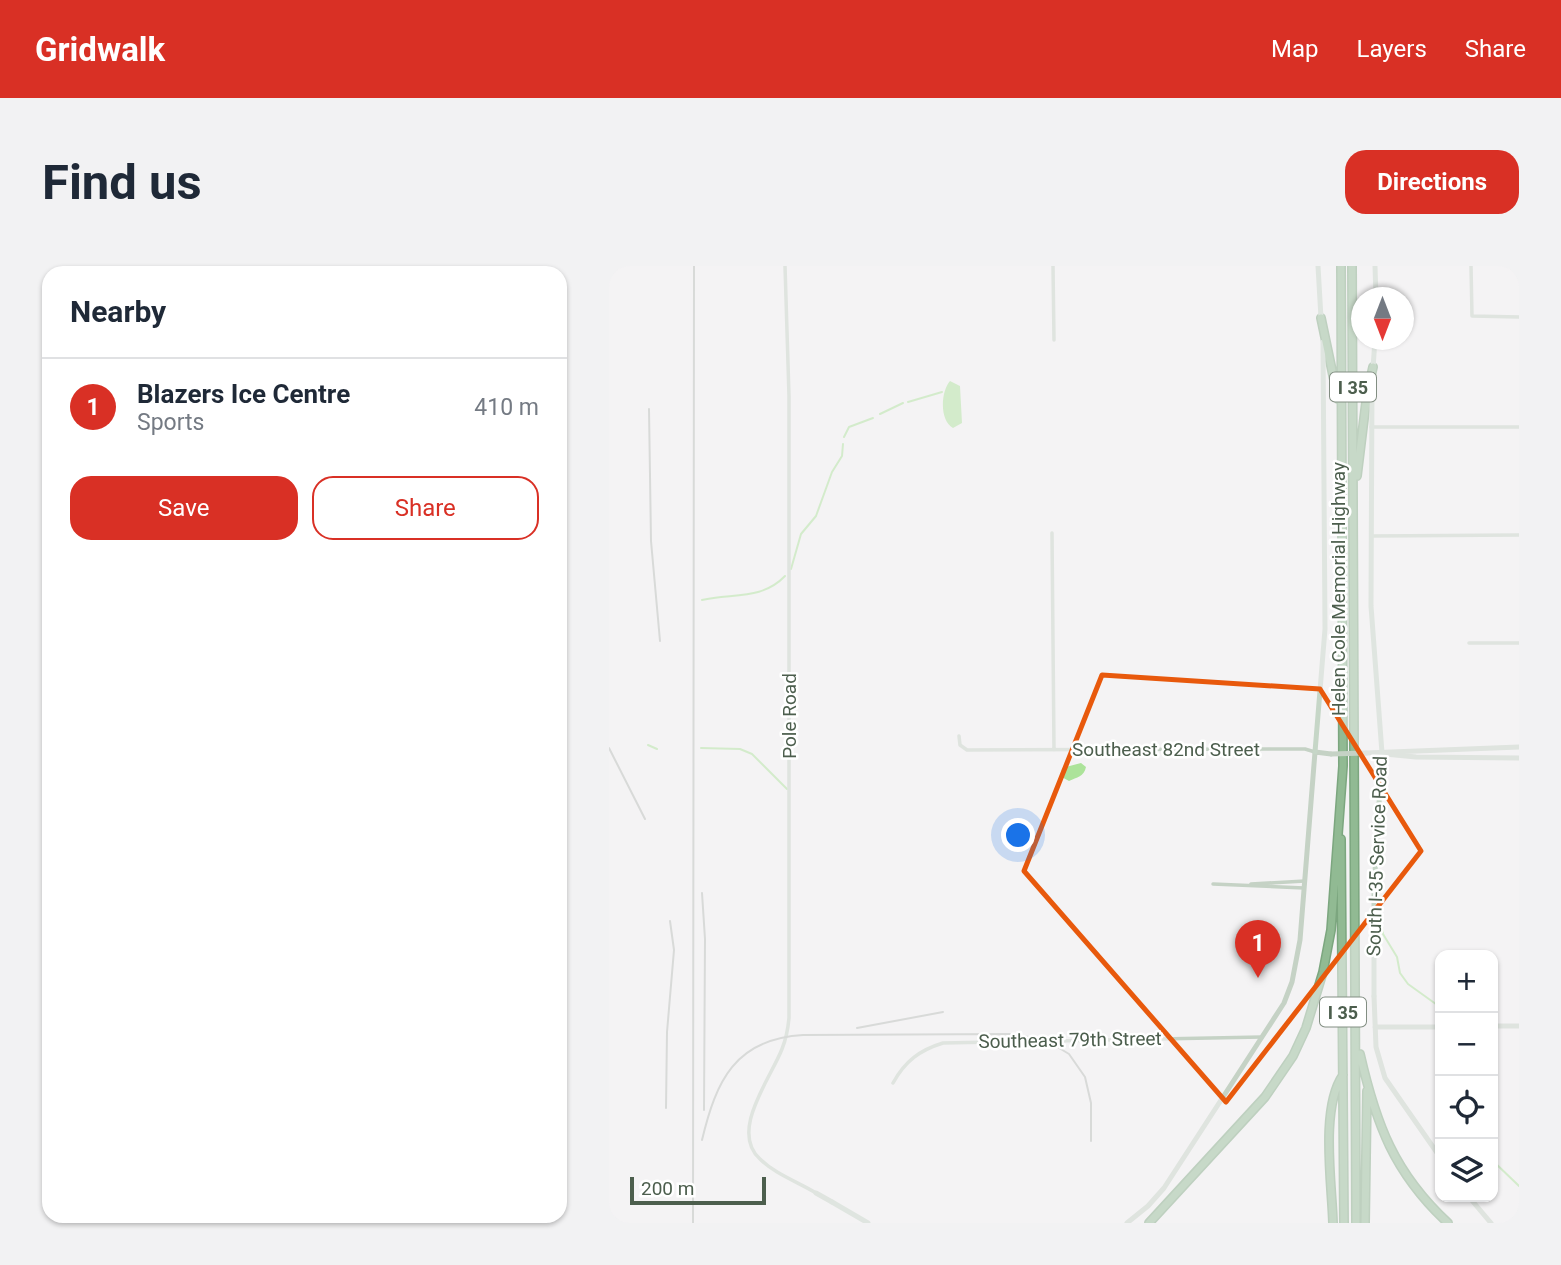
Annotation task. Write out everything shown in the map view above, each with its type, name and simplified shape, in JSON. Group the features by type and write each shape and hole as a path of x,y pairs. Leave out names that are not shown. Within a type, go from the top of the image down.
{"highway":[{"name":"Helen Cole Memorial Highway","path":"1340,800 1343,766 1341,266"},
{"name":"Helen Cole Memorial Highway","path":"1352,266 1356,1040"},
{"path":"1321,318 1341,417"},
{"path":"1353,508 1367,394 1373,367"},
{"path":"1149,1223 1265,1097 1293,1056 1307,1028 1323,972 1331,930 1340,800"},
{"name":"I 35","path":"1340,800 1344,1223"},
{"path":"1356,1040 1382,1134 1393,1156 1427,1203 1448,1223"},
{"name":"I 35","path":"1356,1040 1356,1223"},
{"path":"1333,1223 1331,1133 1334,1088 1343,1075"},
{"path":"1365,1223 1365,1104 1368,1089"}],"main road":[{"path":"1315,752 1325,595 1325,362 1318,266"},
{"path":"1375,266 1376,287"},
{"name":"South I-35 Service Road","path":"1374,350 1370,427 1371,625 1382,753 1374,889 1374,996"},
{"path":"832,1202 869,1223"}],"street":[{"name":"Pole Road","path":"785,266 789,407 789,1002 785,1042 757,1102 750,1124 750,1144 757,1156 816,1193"},
{"path":"1053,266 1054,340"},
{"path":"1471,266 1472,316 1519,317"},
{"path":"1370,427 1519,427"},
{"path":"1052,533 1053,750"},
{"path":"1370,536 1519,535"},
{"path":"1469,643 1519,643"},
{"name":"Southeast 82nd Street","path":"959,736 960,745 967,750 1305,749 1331,754 1519,747"},
{"path":"1127,1223 1164,1188 1264,1037 1292,982 1300,940 1315,752"},
{"name":"Southeast 82nd Street","path":"1382,753 1416,757 1519,758"},
{"path":"1213,884 1304,884"},
{"name":"South I-35 Service Road","path":"1374,996 1378,1058 1385,1078 1435,1150"},
{"path":"1498,1026 1519,1026"},
{"path":"1375,1027 1435,1027"},
{"name":"Southeast 79th Street","path":"893,1083 908,1061 929,1047 943,1043 1264,1037"},
{"path":"816,1193 832,1202"},
{"path":"1472,1202 1491,1223"}],"highlighted area":[{"path":"1102,675 1320,689 1421,851 1226,1102 1024,871"}],"shaded area":[{"path":"950,381 960,386 962,423 953,428 945,419 943,405"},
{"path":"1081,763 1086,767 1080,776 1069,781 1060,776 1062,768"}],"waterway":[{"path":"908,402 942,392"},
{"path":"880,414 903,403"},
{"path":"844,437 849,427 873,418"},
{"path":"791,569 801,534 816,516 832,472 842,456 843,444"},
{"path":"702,600 757,592 776,584 785,576"},
{"path":"648,745 657,749"},
{"path":"701,748 740,749 752,754 787,789"},
{"path":"1378,893 1383,934 1397,957 1400,973 1408,984 1435,1003"},
{"path":"1498,1166 1519,1186"}],"railway":[{"path":"693,1223 694,266"},
{"path":"649,409 651,541 660,641"},
{"path":"609,748 645,819"},
{"path":"702,893 705,939 704,1110"},
{"path":"666,1108 667,1032 674,950 670,921"},
{"path":"857,1028 943,1012"},
{"path":"702,1140 714,1099 732,1067 745,1054 780,1038 803,1035 1011,1034 1046,1040 1069,1054 1085,1077 1091,1103 1091,1141"}],"place":[{"name":"Blazers Ice Centre","path":"1258,978"}]}
